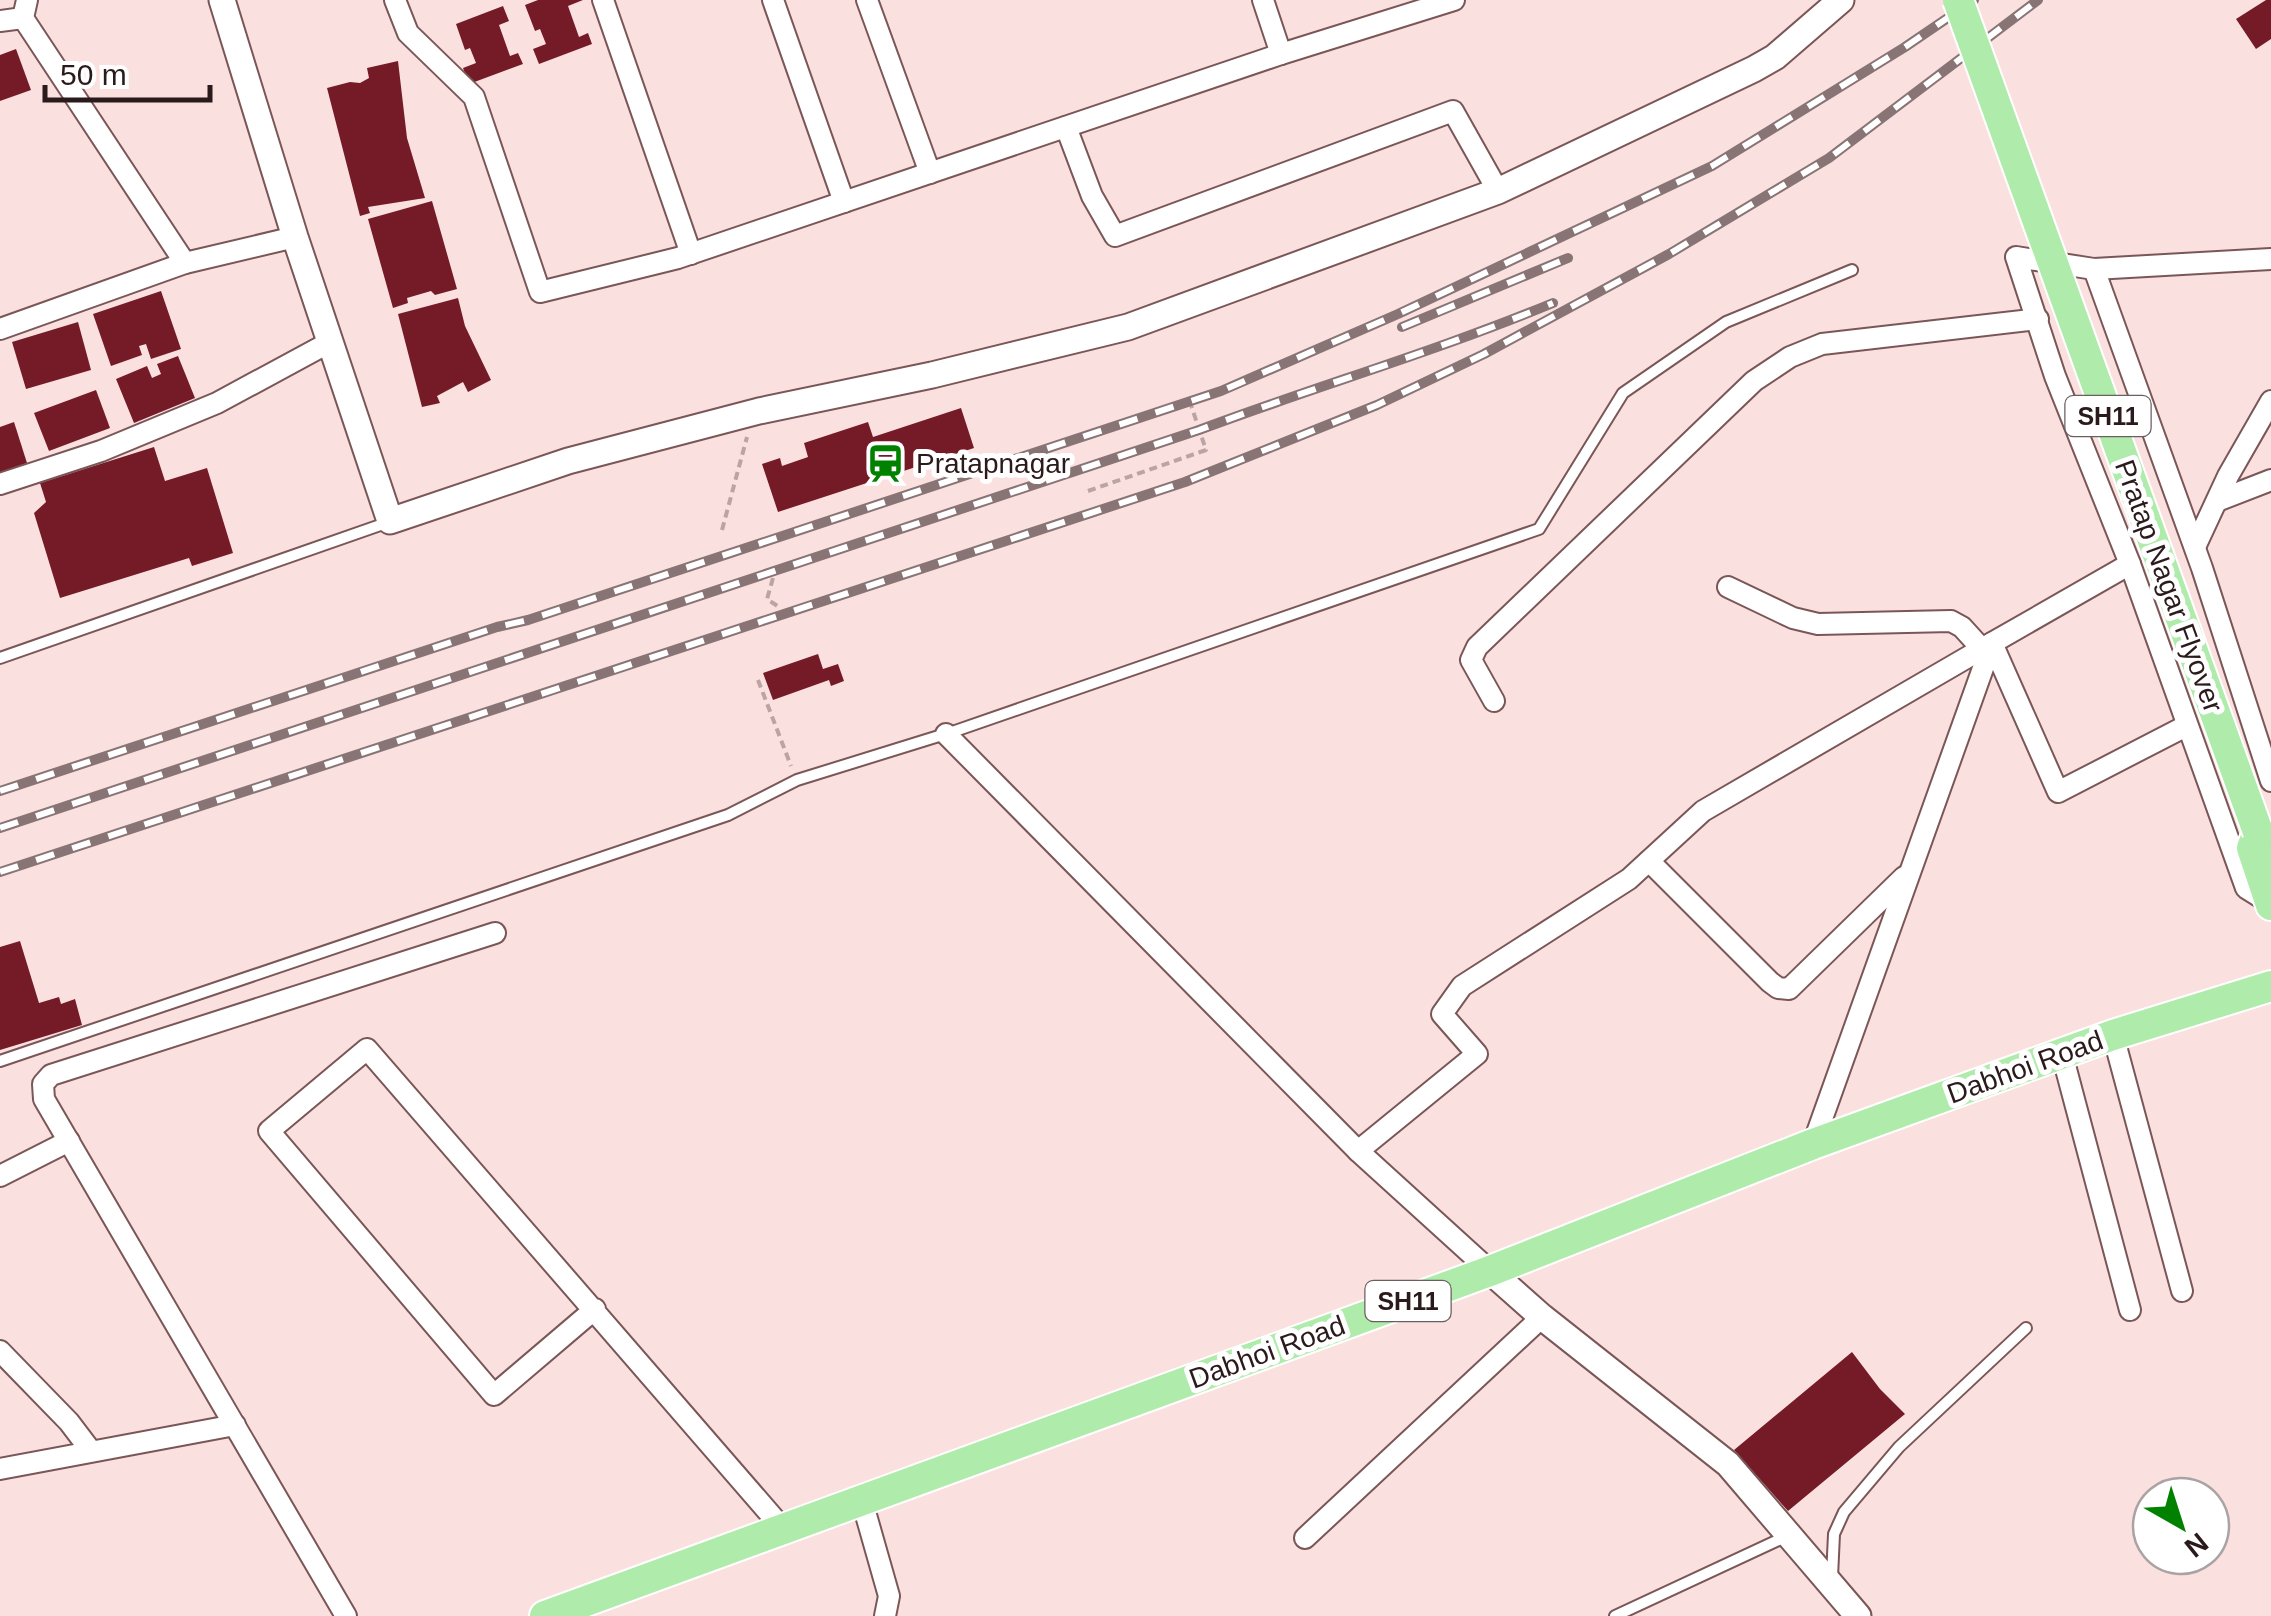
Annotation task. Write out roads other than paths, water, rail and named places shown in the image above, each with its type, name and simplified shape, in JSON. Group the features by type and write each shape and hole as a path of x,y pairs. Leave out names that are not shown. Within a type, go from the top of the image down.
{"main road":[{"name":"Pratap Nagar Flyover","path":"1958,0 2266,873"},
{"name":"Dabhoi Road","path":"545,1616 1490,1270 1813,1144 2113,1036 2271,986"}],"street":[{"path":"222,0 295,238 390,522 568,461 753,413 1128,327 1498,191 1754,69 1775,57 1841,0"},
{"path":"395,0 408,33 474,96 540,292 691,254 1281,54 1454,0"},
{"path":"603,0 691,254"},
{"path":"773,0 844,202"},
{"path":"867,0 930,173"},
{"path":"1263,0 1281,54"},
{"path":"0,21 25,9 184,263"},
{"path":"1066,127 1092,196 1115,236 1453,111 1498,191"},
{"path":"0,329 184,263 295,238"},
{"path":"2266,873 2246,888 2130,564 2056,376 2016,257 2094,269 2271,259"},
{"path":"2094,269 2195,548 2271,781"},
{"path":"1494,702 1471,660 1476,647 1754,381 1790,357 1822,344 2038,319"},
{"path":"0,484 101,451 217,403 330,342"},
{"path":"2195,548 2271,402"},
{"path":"2217,500 2271,480"},
{"path":"1358,1151 1477,1054 1442,1014 1462,986 1630,879 1703,810 2130,564"},
{"path":"1728,587 1802,621 1818,624 1951,620 1987,646 2058,792 2186,726"},
{"path":"1813,1144 1987,646"},
{"path":"946,734 1358,1151 1542,1317 1728,1464 1858,1616"},
{"path":"1649,860 1770,982 1788,989 1911,870"},
{"path":"346,1616 44,1100 42,1084 51,1074 495,933"},
{"path":"2113,1036 2182,1291"},
{"path":"595,1309 494,1395 269,1131 367,1048 595,1309 784,1530"},
{"path":"2062,1054 2130,1310"},
{"path":"0,1176 69,1141"},
{"path":"1305,1538 1542,1317"},
{"path":"0,1351 69,1422 91,1451"},
{"path":"0,1469 235,1425"},
{"path":"862,1501 889,1596 885,1616"}],"lane":[{"path":"0,1061 728,814 797,780 946,734 1539,529 1623,393 1726,322 1852,270"},
{"path":"0,658 390,522"},
{"path":"1832,1588 1834,1534 1844,1512 1899,1447 2026,1328"},
{"path":"1616,1616 1788,1536"}],"railway":[{"path":"0,791 1221,391 1398,314 1712,166 1974,0"},
{"path":"0,872 1185,482 1377,405 1484,354 1669,254 1829,158 2038,0"},
{"path":"1402,327 1568,258"},
{"path":"0,828 1199,430 1553,303"}],"place":[{"name":"Pratapnagar","path":"886,463"}]}
